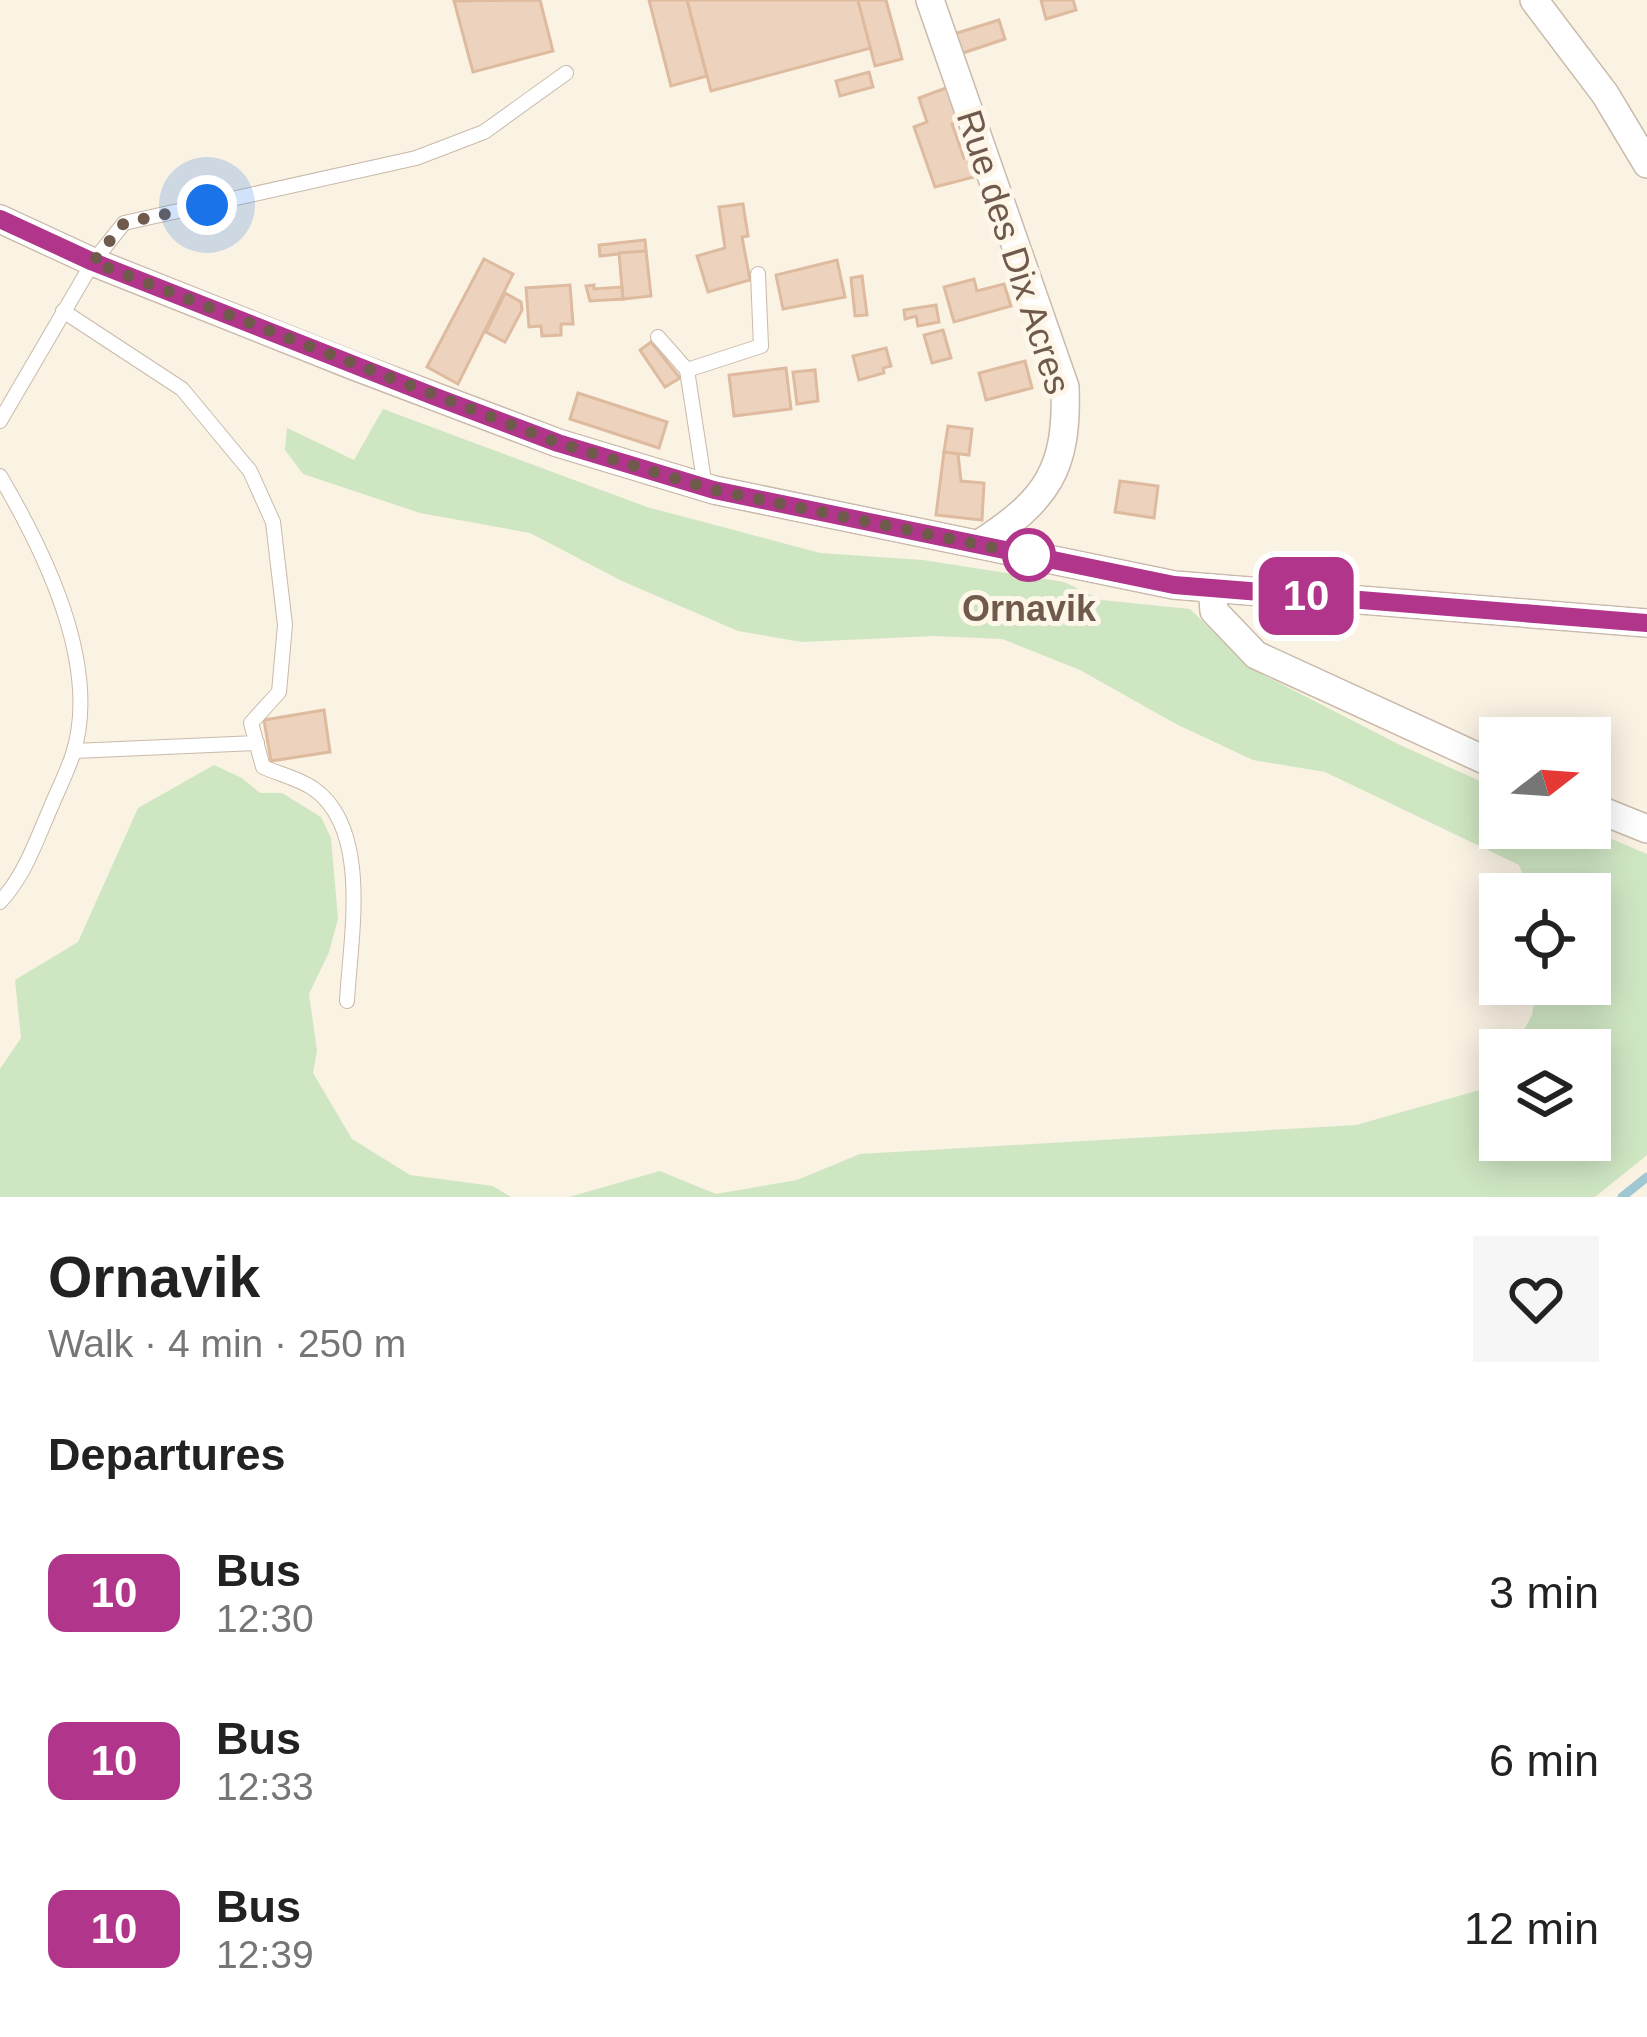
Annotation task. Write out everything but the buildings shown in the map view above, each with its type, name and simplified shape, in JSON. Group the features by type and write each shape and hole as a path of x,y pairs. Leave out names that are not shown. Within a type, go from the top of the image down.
{"street":[{"name":"Rue des Dix Acres","path":"930,0 1065,387 1067,434 1052,478 1019,518 979,544"},
{"path":"1534,0 1605,94 1647,164"},
{"path":"0,220 93,262 558,443 705,487 1174,585 1647,622"},
{"path":"1212,588 1214,611 1256,655 1479,757"},
{"path":"1611,814 1647,829"}],"lane":[{"path":"0,422 93,262 124,223 416,158 484,132 566,73"},
{"path":"687,370 761,346 758,274"},
{"path":"63,311 182,389 250,471 273,522 285,625 279,692 251,724 263,766 316,790 345,828 354,874 347,1001"},
{"path":"658,337 687,370 705,487"},
{"path":"0,476 37,540 72,645 80,692 74,751 20,881 0,902"},
{"path":"74,751 257,743"}],"green space":[{"path":"383,409 647,507 820,553 923,560 1064,582 1102,600 1190,609 1250,668 1479,781 1479,846 1325,772 1253,760 1080,670 1002,639 934,636 802,642 738,631 622,581 530,533 420,513 303,474 285,450 287,428 354,460"},
{"path":"214,765 260,793 282,793 321,817 331,838 338,919 309,994 317,1051 313,1073 352,1139 410,1175 493,1186 511,1197 0,1197 0,1069 21,1038 15,980 78,942 138,808"},
{"path":"1611,839 1647,854 1647,1155 1595,1197 569,1197 660,1171 716,1194 797,1180 860,1154 1356,1125 1479,1090 1479,1161 1611,1161 1611,1029 1524,1029 1534,1005 1611,1005 1611,873 1522,873 1519,865 1486,849 1611,849"}],"waterway":[{"path":"1622,1197 1647,1177"}],"bus line":[{"name":"10","path":"0,219 93,262 354,366 558,443 714,490 1174,585 1647,623"}],"place":[{"name":"Ornavik","path":"1029,555"}],"route":[{"path":"207,205 124,223 93,262 558,443 714,490 1034,556 1029,555"}]}
